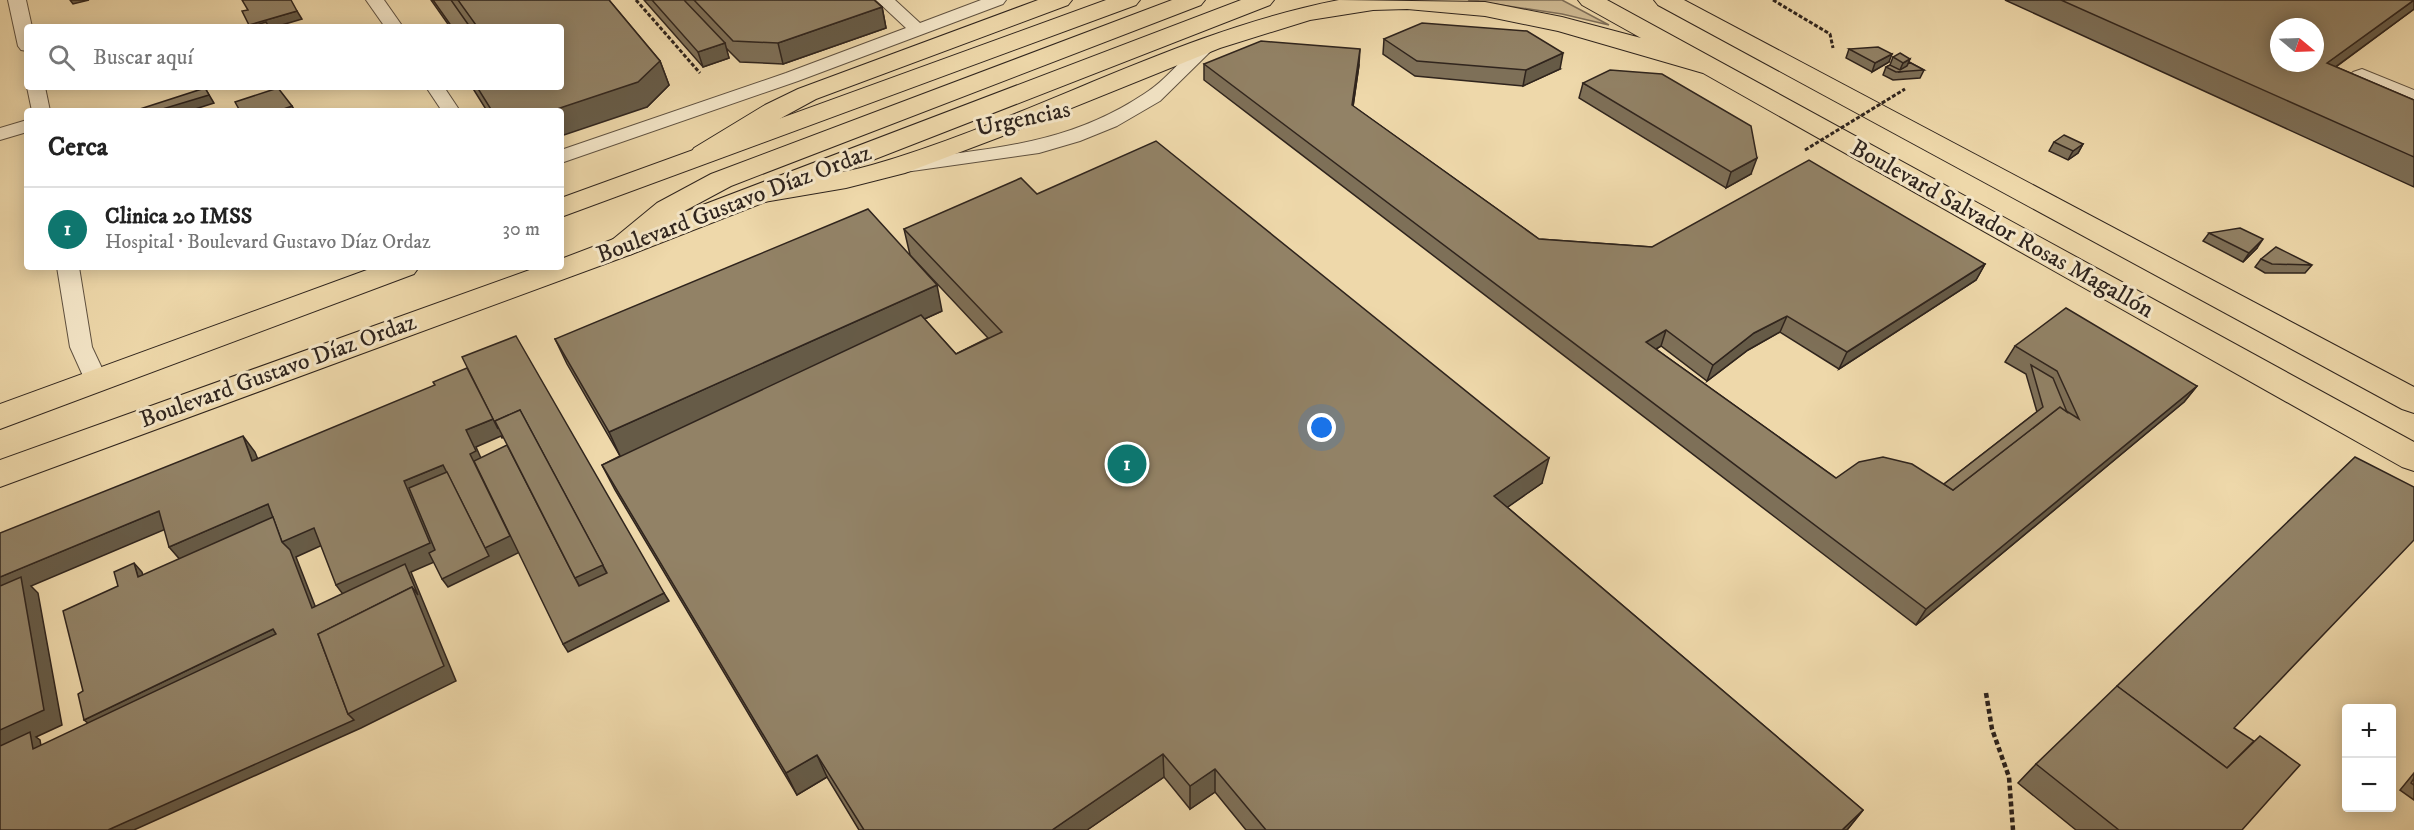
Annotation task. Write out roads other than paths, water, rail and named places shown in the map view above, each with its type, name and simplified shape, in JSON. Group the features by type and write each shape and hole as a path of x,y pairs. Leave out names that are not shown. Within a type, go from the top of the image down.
{"main road":[{"path":"704,154 774,111 807,94 1060,0"},
{"path":"564,207 1128,0"},
{"path":"622,247 667,209 721,180 1193,0"},
{"name":"Boulevard Gustavo Díaz Ordaz","path":"564,268 1010,99 1262,0"},
{"name":"Boulevard Salvador Rosas Magallón","path":"1590,0 2414,459"},
{"name":"Boulevard Salvador Rosas Magallón","path":"1666,0 2414,401"},
{"path":"1706,0 1786,63"},
{"path":"764,193 832,182 893,168 1282,18 1342,7 1405,2 1498,11 1581,28 1712,68"},
{"path":"0,417 396,270"},
{"name":"Boulevard Gustavo Díaz Ordaz","path":"0,474 559,270"}],"street":[{"path":"2362,77 2414,99"}],"lane":[{"path":"17,0 24,32"},
{"path":"375,0 392,24"},
{"path":"885,0 918,30"},
{"path":"564,156 724,101 997,0"},
{"name":"Urgencias","path":"893,168 1039,147 1073,137 1110,122 1153,97 1178,70 1208,45"},
{"path":"37,90 40,108"},
{"path":"437,90 449,108"},
{"path":"0,134 24,127"},
{"path":"68,270 81,347 96,381"}],"place":[{"name":"Clinica 20 IMSS","path":"1127,464"}]}
